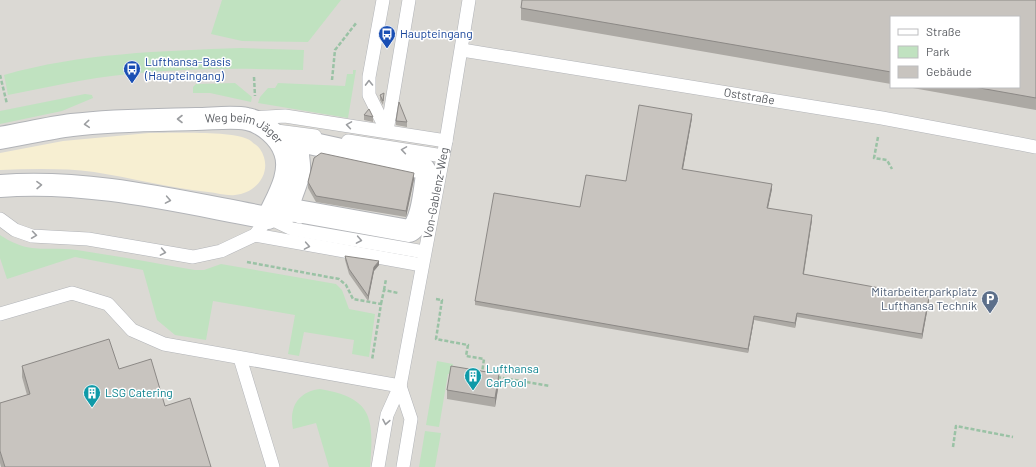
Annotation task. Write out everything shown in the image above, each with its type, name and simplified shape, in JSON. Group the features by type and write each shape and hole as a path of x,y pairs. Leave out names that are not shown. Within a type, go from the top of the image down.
{"street":[{"name":"Weg beim Jäger","path":"0,138 70,125 126,120 247,119 269,130 278,140 285,152 287,165 285,178 268,218"},
{"path":"305,142 423,168 428,174 418,222 414,230 409,231 292,210 289,205 293,188 297,183 299,169 297,158 298,146 305,142"},
{"path":"0,186 50,184 97,188 268,218"}],"lane":[{"path":"383,0 369,76 369,95 387,132"},
{"path":"387,132 409,0"},
{"name":"Von-Gablenz-Weg","path":"378,467 387,415 400,386 446,140 469,0"},
{"name":"Oststraße","path":"462,50 882,118 1036,147"},
{"path":"247,119 285,116 446,140"},
{"path":"269,130 443,156"},
{"path":"0,219 15,230 32,236 88,239 193,257 221,251 255,235 268,218 295,215 427,238"},
{"path":"268,218 290,242"},
{"path":"268,218 292,229 424,252"},
{"path":"255,235 422,265"},
{"path":"0,314 72,293 108,304 132,330 164,344 400,386"},
{"path":"240,358 273,467"},
{"name":"Von-Gablenz-Weg","path":"400,386 411,419 403,467"}],"path":[{"path":"332,80 335,50 362,17"},
{"path":"0,75 7,104"},
{"path":"882,118 874,158 887,160 892,169"},
{"path":"232,246 237,260 339,279 346,285 352,299 381,304 369,381"},
{"path":"442,300 436,338 468,345 466,356 484,359 482,374 550,386"},
{"path":"953,447 956,426 1013,437"}],"shaded area":[{"path":"0,0 1036,0 1036,467 0,467"}],"green space":[{"path":"222,0 341,0 308,42 242,41 211,34"},
{"path":"241,48 304,50 303,70 216,69 150,72 98,78 8,95 4,75 62,62 121,54"},
{"path":"353,70 356,70 348,118 258,103 260,97 268,88 275,88 278,83 345,86 347,74 353,74"},
{"path":"235,83 252,97 251,102 210,93 193,93 193,87 196,84"},
{"path":"85,94 92,95 93,98 62,111 0,124 0,111"},
{"path":"0,235 20,245 29,247 77,250 195,270 204,270 221,264 336,284 342,290 349,309 375,314 369,357 352,354 354,340 304,332 299,356 288,354 295,315 213,301 206,340 175,335 157,320 143,270 75,257 7,279 0,258"},
{"path":"437,361 453,364 451,374 448,374 439,427 426,425"},
{"path":"320,389 351,398 360,405 366,413 370,423 371,435 370,467 329,467 316,423 293,429 292,414 296,402 300,397"},
{"path":"425,431 441,433 435,467 419,467"}],"sand":[{"path":"149,133 203,133 244,137 260,149 264,157 264,172 257,185 251,190 235,195 225,195 94,172 47,169 0,170 0,153 63,141"}],"building":[{"path":"522,0 1036,0 1036,98 980,88 1020,88 1020,16 890,16 890,72 521,8"},
{"path":"384,93 383,101 380,95"},
{"path":"399,102 407,122 396,121"},
{"path":"639,105 692,114 682,169 772,184 767,208 812,215 803,274 929,297 922,334 797,313 795,323 754,316 748,349 475,301 494,193 580,207 586,175 626,181"},
{"path":"369,109 373,117 364,115"},
{"path":"321,153 414,173 406,211 316,196 308,182 314,158"},
{"path":"345,256 379,261 374,267 368,296 349,269"},
{"name":"LSG Catering","path":"109,339 119,369 151,359 165,406 190,398 211,467 5,467 0,451 0,403 30,394 22,366"},
{"name":"Lufthansa CarPool","path":"451,366 499,374 495,398 447,390"}],"place":[{"name":"Haupteingang","path":"387,49"},
{"name":"Lufthansa-Basis (Haupteingang)","path":"132,84"},
{"name":"Mitarbeiterparkplatz Lufthansa Technik","path":"990,314"},
{"name":"Lufthansa CarPool","path":"473,391"},
{"name":"LSG Catering","path":"92,408"}]}
